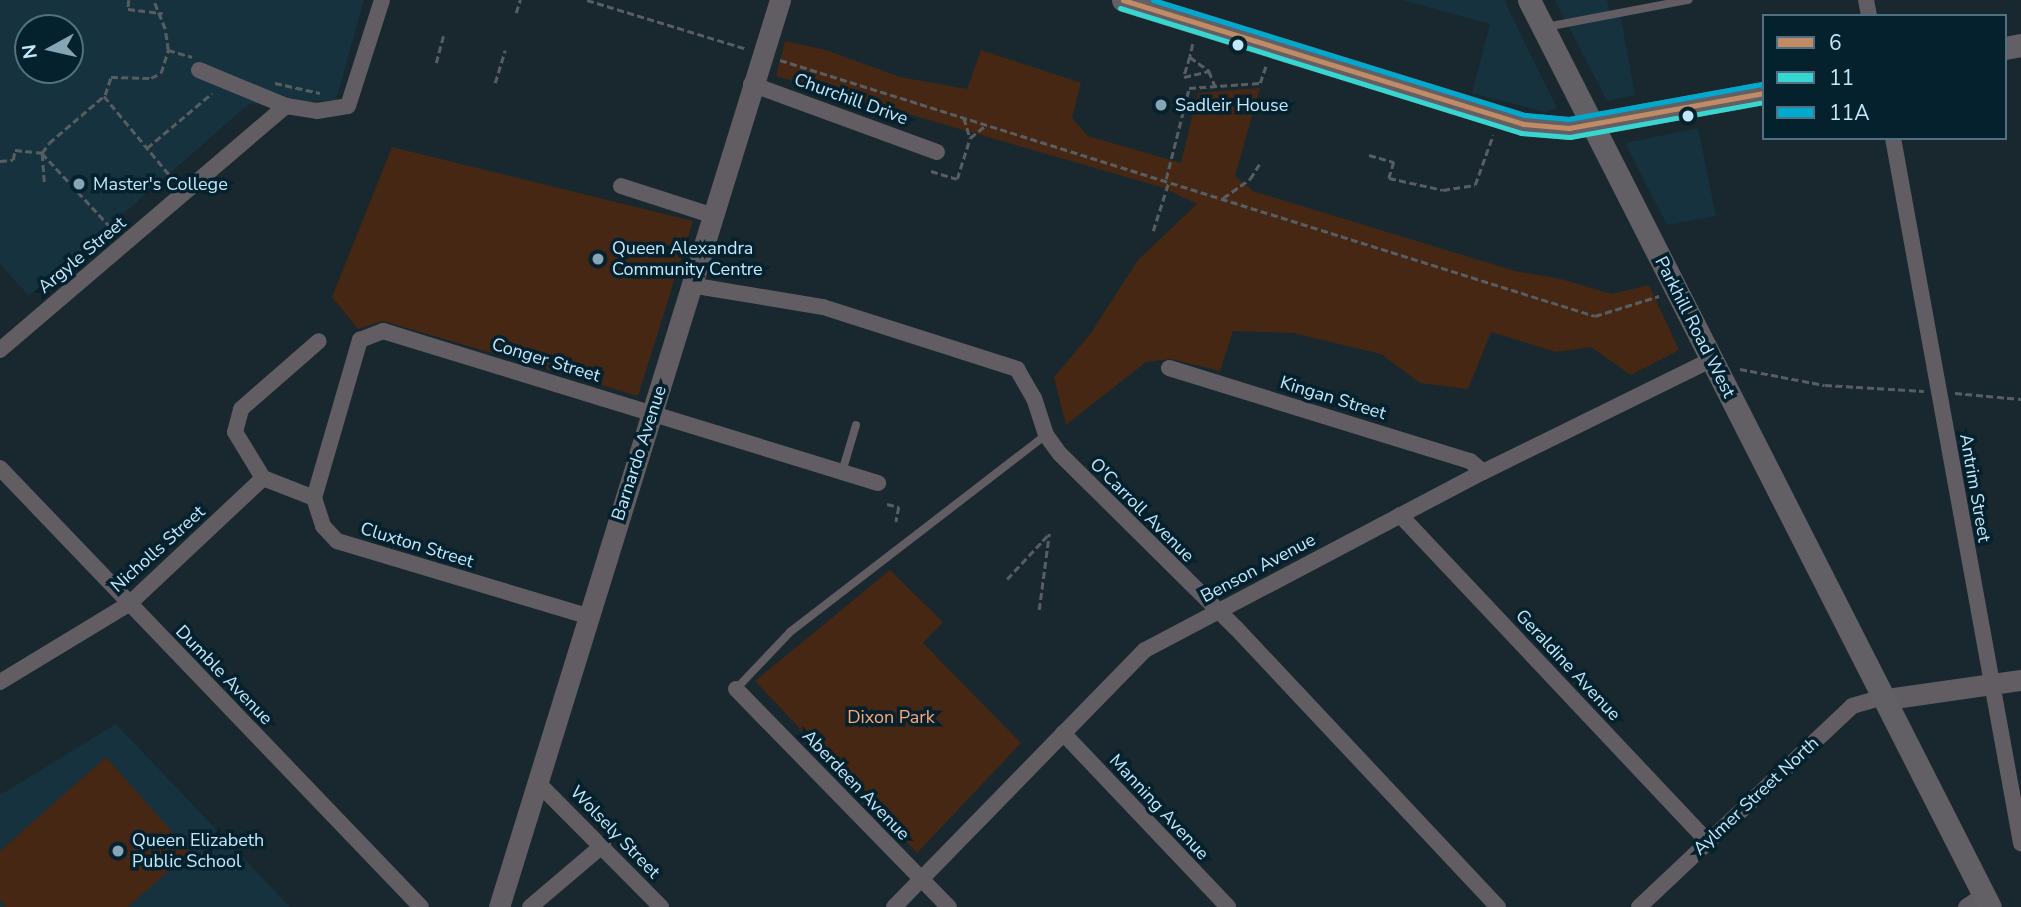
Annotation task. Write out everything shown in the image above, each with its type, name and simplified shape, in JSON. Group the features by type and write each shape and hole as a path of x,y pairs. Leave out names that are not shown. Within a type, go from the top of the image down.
{"main road":[{"path":"1123,0 1523,124 1569,128 1762,93"},
{"name":"Parkhill Road West","path":"1530,0 1711,360 1864,653 1875,662 1887,698 1903,717 1904,733 1980,903"}],"street":[{"path":"199,70 286,106 317,111 348,106 382,0"},
{"name":"Barnardo Avenue","path":"499,907 540,785 587,616 653,414 751,84 780,0"},
{"name":"Churchill Drive","path":"751,84 937,152"},
{"name":"Argyle Street","path":"0,350 286,106"},
{"name":"Antrim Street","path":"1893,140 1990,685 2015,777 2021,844"},
{"path":"621,186 711,215"},
{"name":"O'Carroll Avenue","path":"690,285 823,307 1017,369 1034,398 1046,435 1079,474 1218,611 1498,907"},
{"name":"Conger Street","path":"314,498 360,340 383,331 877,483"},
{"path":"314,498 263,478 235,432 241,409 318,341"},
{"name":"Benson Avenue","path":"894,907 1145,650 1483,472 1711,360"},
{"name":"Kingan Street","path":"1169,368 1470,461 1483,472"},
{"name":"Dumble Avenue","path":"0,468 421,907"},
{"name":"Nicholls Street","path":"0,682 129,604 263,478"},
{"name":"Cluxton Street","path":"314,498 323,526 337,541 587,616"},
{"name":"Geraldine Avenue","path":"1400,515 1707,841"},
{"name":"Aylmer Street North","path":"1639,907 1852,706 1887,698 2021,680"},
{"name":"Aberdeen Avenue","path":"736,689 949,907"},
{"name":"Manning Avenue","path":"1063,733 1228,907"},
{"name":"Wolsely Street","path":"540,785 603,845 661,907"},
{"path":"530,907 603,845"}],"lane":[{"path":"1544,27 1688,0"},
{"path":"842,472 856,425"},
{"path":"736,689 790,632 1046,435"}],"path":[{"path":"129,0 128,9 163,13"},
{"path":"44,182 43,153 104,96 111,78 151,78 161,73 167,50 165,29 154,11 153,0"},
{"path":"516,13 520,0"},
{"path":"587,0 1595,316 1660,296"},
{"path":"436,63 444,34"},
{"path":"1193,44 1184,77 1209,71"},
{"path":"495,83 505,51"},
{"path":"1190,57 1209,71 1215,86"},
{"path":"1153,231 1189,88 1260,83 1266,66"},
{"path":"147,148 216,89 221,79"},
{"path":"104,96 173,179"},
{"path":"964,118 970,138"},
{"path":"931,171 957,179 970,138 986,125"},
{"path":"1369,155 1394,162 1389,178 1443,190 1465,187 1475,185 1483,173 1493,134"},
{"path":"0,161 13,160 15,150 43,153 124,244"},
{"path":"1223,198 1250,179 1260,163"},
{"path":"1734,368 1812,383 2021,399"},
{"path":"887,503 899,507 896,522"},
{"path":"1007,579 1049,534 1039,610"}],"shaded area":[{"name":"Master's College","path":"0,0 364,0 336,100 249,104 29,296 0,264"},
{"path":"1402,0 1504,0 1557,108 1545,112 1472,93 1490,24"},
{"path":"1555,0 1607,0 1610,14 1620,13 1635,95 1607,101"},
{"path":"1698,128 1716,216 1667,225 1625,143"},
{"name":"Queen Elizabeth Public School","path":"116,724 290,907 0,907 0,795"}],"green space":[{"path":"785,41 826,50 900,77 967,89 981,50 1081,83 1072,118 1088,136 1181,163 1198,93 1260,88 1235,176 1253,191 1515,271 1561,279 1612,294 1649,285 1679,350 1631,375 1591,347 1556,352 1491,332 1468,389 1420,383 1381,354 1293,333 1233,331 1220,371 1171,359 1146,362 1066,425 1054,377 1091,333 1138,260 1197,204 1161,187 776,76"},
{"path":"392,147 693,221 638,396 383,321 358,329 332,297"},
{"name":"Dixon Park","path":"890,570 943,622 923,643 1021,743 917,853 755,681"},
{"path":"106,757 190,852 128,907 6,907 0,900 0,851"}],"transit line":[{"name":"6","path":"1123,0 1523,124 1569,128 1762,93"},
{"name":"11A","path":"1153,0 1525,115 1569,119 1762,84"},
{"name":"11","path":"1120,8 1521,133 1570,137 1762,102"}],"place":[{"name":"Sadleir House","path":"1161,105"},
{"name":"Master's College","path":"79,184"},
{"name":"Queen Alexandra Community Centre","path":"598,259"},
{"name":"Queen Elizabeth Public School","path":"118,851"}]}
